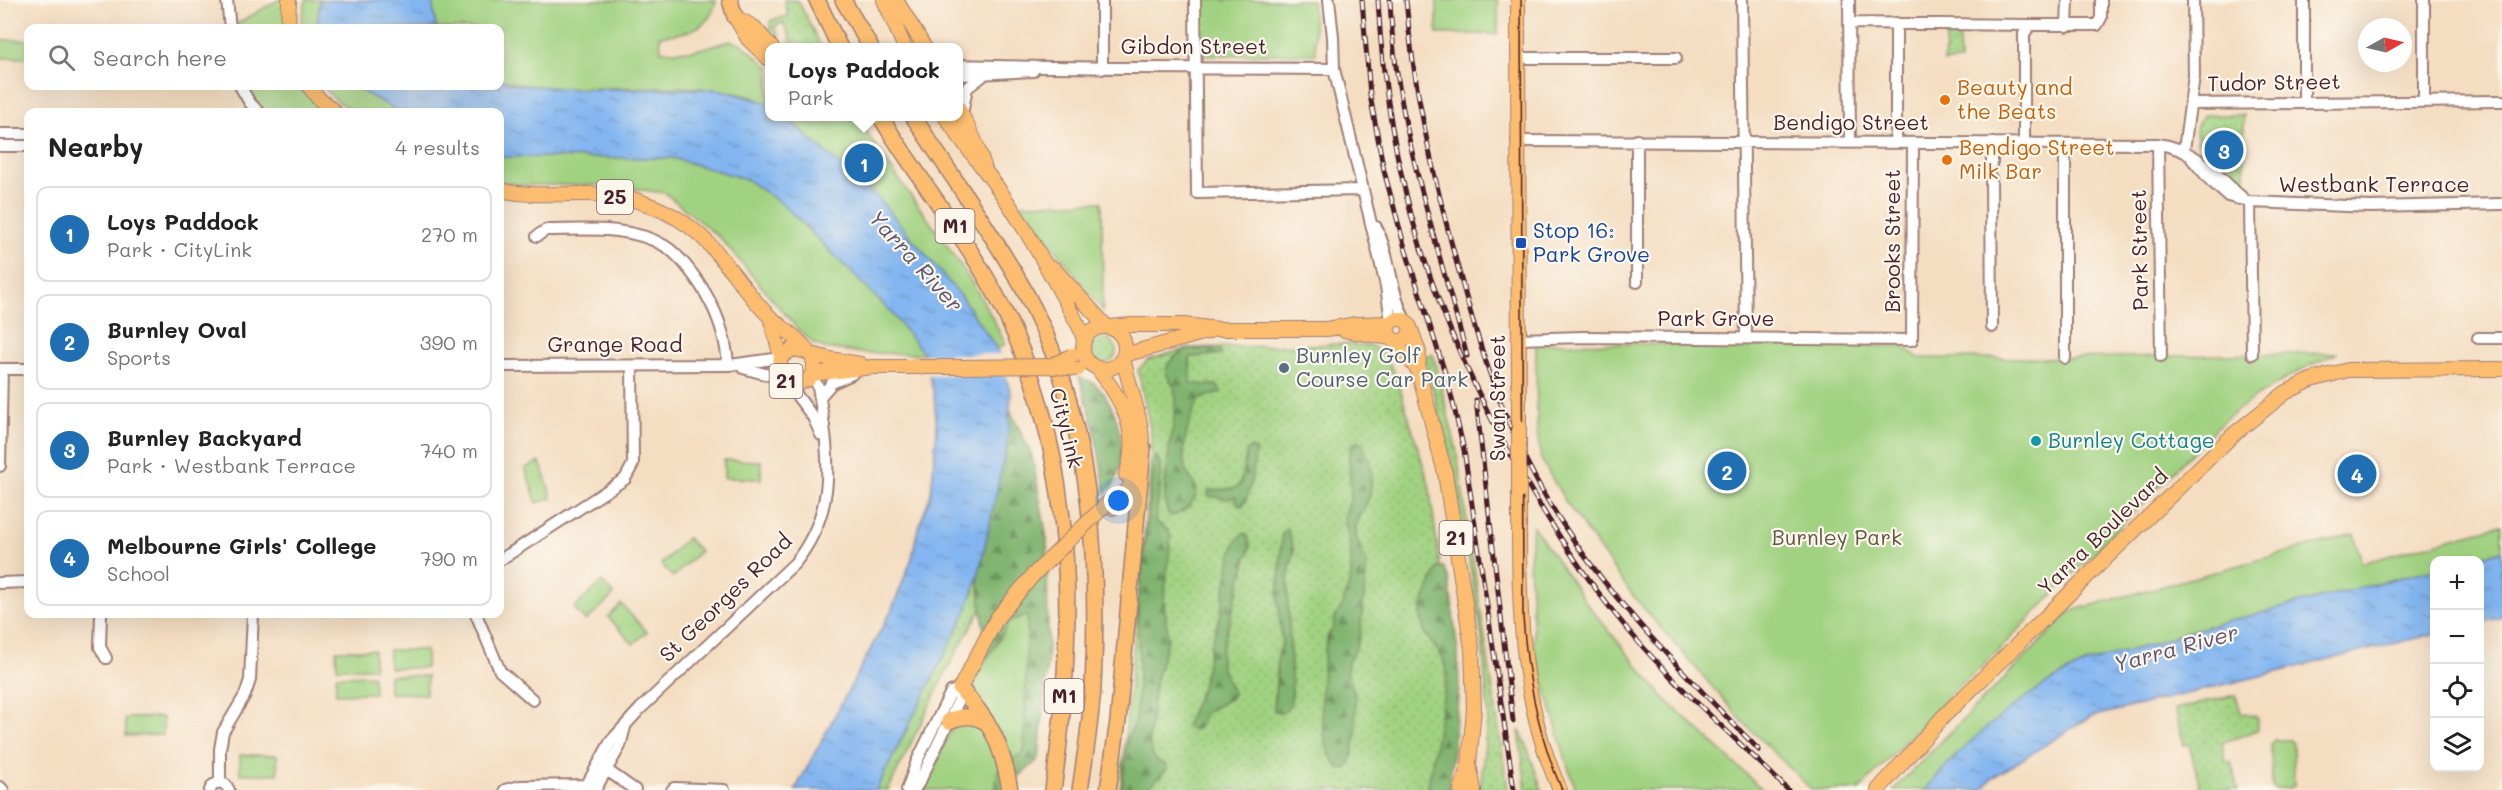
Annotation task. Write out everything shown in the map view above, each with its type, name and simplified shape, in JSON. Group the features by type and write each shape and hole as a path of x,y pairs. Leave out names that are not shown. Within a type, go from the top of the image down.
{"highway":[{"path":"730,0 735,17"},
{"path":"818,0 838,43"},
{"path":"843,0 869,43"},
{"path":"852,0 869,43"},
{"name":"CityLink","path":"883,121 953,224 996,295 1026,361 1049,435 1063,510 1068,600 1064,696 1053,790"},
{"name":"CityLink","path":"916,121 1024,289 1048,342 1072,410 1088,498 1094,587 1093,689 1080,790"},
{"path":"1108,790 1118,721 1143,448"},
{"path":"960,688 986,718 992,729 1003,756 1010,790"},
{"path":"949,721 964,716 972,717 985,722 992,729"}],"main road":[{"path":"288,24 289,0"},
{"path":"884,0 903,43"},
{"path":"896,0 922,43"},
{"name":"Swan Street","path":"1518,0 1520,590 1524,664 1540,735 1560,790"},
{"path":"735,17 752,26 768,43"},
{"path":"735,17 748,39 765,56"},
{"path":"758,50 760,34"},
{"path":"312,90 330,108"},
{"path":"963,116 978,147 985,171"},
{"path":"948,121 968,152 985,171 1037,251 1081,330 1085,357 1096,368 1121,403 1131,431 1131,454 1128,469 1113,503"},
{"name":"25","path":"504,191 523,195 598,196 630,199 668,213 691,228 714,250 770,317 783,326 807,352"},
{"path":"960,688 997,618 1113,503 1132,481 1143,448 1142,422 1124,356 1124,339 1108,327 1037,251"},
{"name":"25","path":"770,317 781,357"},
{"path":"1399,323 1410,334 1406,339 1400,341 1392,339 1387,329 1399,323"},
{"name":"21","path":"1046,366 1058,363 1072,355 1093,330 1108,327 1184,325 1218,329 1336,328 1357,324 1399,323 1419,352 1418,370 1445,473 1469,623 1475,691 1469,764 1461,790"},
{"name":"21","path":"1336,328 1392,339 1418,370"},
{"name":"21","path":"884,367 830,359 793,349 781,357 779,370 784,379 799,384 812,375 884,367 1110,368 1118,364 1124,356 1218,329"},
{"name":"21","path":"807,352 814,365 812,375"},
{"name":"Yarra Boulevard","path":"1878,790 1943,717 2107,556 2234,434 2285,393 2311,380 2348,370 2502,369"},
{"name":"21","path":"1469,764 1474,790"}],"street":[{"path":"227,0 230,24"},
{"path":"1102,0 1102,69"},
{"path":"1195,0 1197,193 1362,190"},
{"path":"1329,0 1334,37 1334,69 1362,190 1384,247 1399,323"},
{"path":"1742,0 1746,338"},
{"path":"1849,0 1850,143"},
{"path":"2067,0 2067,26"},
{"path":"1849,23 2097,25 2102,18 2101,0"},
{"path":"2193,0 2194,76 2184,150 2204,163 2248,202 2252,354"},
{"path":"2304,0 2304,101"},
{"path":"2424,0 2424,102"},
{"path":"1896,23 1896,143"},
{"path":"2024,144 2024,34 2030,25"},
{"path":"1518,58 1676,58"},
{"name":"Gibdon Street","path":"963,64 1024,65 1054,69"},
{"name":"Gibdon Street","path":"963,75 1054,69 1334,69"},
{"path":"963,101 967,88 985,74"},
{"path":"242,90 255,108"},
{"name":"Tudor Street","path":"2191,104 2304,101 2502,101"},
{"path":"0,134 24,135"},
{"path":"1637,140 1637,282"},
{"name":"Bendigo Street","path":"1517,141 2158,144 2184,150"},
{"name":"Brooks Street","path":"1912,340 1913,143"},
{"path":"1992,143 1992,163"},
{"name":"Park Street","path":"2158,144 2161,356"},
{"path":"2065,145 2066,358"},
{"path":"0,146 24,146"},
{"path":"1992,178 1992,327"},
{"name":"Westbank Terrace","path":"2248,202 2371,207 2502,204"},
{"path":"537,236 546,230 612,230 645,238 665,246 682,262 706,294 723,334 729,365"},
{"path":"2478,338 2502,338"},
{"name":"Park Grove","path":"1519,339 1912,340"},
{"name":"Grange Road","path":"504,366 729,365 781,357"},
{"name":"Grange Road","path":"729,365 784,379"},
{"path":"504,557 625,479 633,464 632,366"},
{"path":"819,398 836,380 884,367"},
{"path":"0,466 1,369 24,369"},
{"name":"St Georges Road","path":"588,788 620,746 626,726 655,694 782,576 804,551 819,524 824,508 828,471 818,386 812,375"},
{"name":"St Georges Road","path":"784,379 813,417 826,447"},
{"path":"0,583 24,582"},
{"path":"101,618 100,647 106,658"},
{"path":"210,790 215,783 224,786 220,749 223,732 245,695 250,680 253,618"},
{"path":"478,618 500,671 533,700"},
{"path":"907,790 917,761 951,692 960,688 959,700 914,790"},
{"path":"602,767 635,790"},
{"path":"505,790 520,786 588,788"},
{"path":"672,790 686,788 724,790"}],"green space":[{"path":"278,0 289,0 289,24 237,24"},
{"path":"306,0 320,0 317,24 301,24"},
{"path":"432,0 716,0 709,18 703,24 679,34 660,36 661,51 691,51 731,41 742,44 765,64 765,102 745,95 719,90 664,87 554,88 507,81 504,80 504,24 435,24"},
{"path":"784,0 798,0 819,43 790,43 792,41 783,22 774,27 780,36 775,41 770,32 771,20 788,16"},
{"path":"1200,0 1312,0 1316,54 1201,55"},
{"path":"1437,0 1498,0 1498,34 1437,34"},
{"path":"1946,35 1959,35 1960,61 1944,62"},
{"path":"0,40 24,40 24,58 0,58"},
{"path":"247,90 313,90 331,108 259,108"},
{"path":"327,90 359,90 393,108 349,108 340,104"},
{"path":"2204,115 2244,115 2245,181 2236,178 2216,164 2200,145 2196,135 2197,125"},
{"path":"790,121 860,121 973,284 1005,344 997,349 959,294 802,130"},
{"path":"504,157 673,158 746,179 784,205 890,311 925,354 861,353 825,348 814,344 797,328 721,239 665,193 609,185 524,185 504,182"},
{"path":"1102,202 1103,311 1021,204"},
{"path":"1104,339 1109,340 1115,346 1115,356 1109,362 1104,363 1099,362 1093,356 1092,351 1093,346 1099,340"},
{"name":"Burnley Park","path":"1536,343 1903,346 1919,358 2337,353 2299,371 2255,397 2223,421 1982,667 1954,690 1859,790 1812,790 1743,722 1634,597 1567,504 1541,459 1537,432"},
{"path":"1348,344 1371,346 1383,353 1395,373 1429,484 1448,626 1444,790 1120,790 1150,469 1151,433 1138,370 1148,360 1188,348"},
{"path":"1220,350 1222,354 1191,357 1190,359 1191,384 1217,385 1221,392 1199,399 1187,430 1184,467 1195,485 1195,498 1188,507 1170,516 1166,508 1165,482 1176,398 1174,388 1166,373 1167,368 1172,359 1182,352"},
{"path":"1433,354 1456,448 1508,790 1480,790 1488,714 1482,639 1453,466 1424,357"},
{"path":"1079,377 1094,384 1105,395 1117,423 1121,454 1119,469 1106,493 1093,423"},
{"path":"1009,408 1032,455 1047,539 1048,652 1039,759 1015,780 1013,790 946,790 988,666 978,577 1007,444"},
{"path":"1359,441 1371,463 1372,473 1370,495 1356,526 1356,537 1367,563 1360,635 1348,663 1347,672 1355,695 1356,735 1350,765 1340,769 1332,758 1326,743 1323,725 1323,666 1328,635 1333,629 1335,618 1343,604 1351,577 1351,550 1344,518 1351,497 1349,458 1351,446"},
{"path":"1250,448 1255,450 1254,463 1250,487 1243,506 1237,504 1236,497 1227,499 1209,496 1208,491 1234,488 1240,485 1247,450"},
{"path":"1155,455 1160,467 1160,475 1155,521 1168,530 1171,537 1164,601 1168,639 1155,682 1149,740 1156,760 1166,765 1167,768 1147,790 1122,790 1128,736 1135,724 1139,674 1138,603"},
{"path":"724,460 761,461 761,479 724,478"},
{"path":"540,462 552,498 537,503 525,468"},
{"path":"2502,525 2502,551 2483,556 2430,556 2430,570 2186,632 2162,642 2086,664 2044,686 1999,718 1957,755 1925,790 1893,790 2071,611 2354,534 2362,563"},
{"path":"1533,526 1587,604 1664,698 1763,790 1577,790 1571,777 1535,653 1529,562"},
{"path":"1287,528 1294,551 1288,578 1292,693 1289,708 1281,713 1274,710 1278,655 1282,645 1278,600 1282,534"},
{"path":"1243,533 1247,534 1250,547 1221,652 1221,667 1233,693 1231,698 1206,712 1197,729 1190,730 1186,725 1202,687 1221,613 1230,560 1235,543"},
{"path":"687,538 700,551 673,577 661,564"},
{"path":"1438,567 1444,567 1449,580 1458,654 1459,687 1449,790 1429,790 1428,787 1447,674 1443,658 1425,634 1421,608"},
{"path":"978,577 981,610 953,658 888,790 876,790 967,610"},
{"path":"602,582 614,595 586,621 574,608"},
{"path":"621,604 647,632 633,644 608,617"},
{"path":"1027,616 1024,751 998,770 995,790 923,790 977,675 1011,620"},
{"path":"336,650 374,650 374,668 337,668"},
{"path":"389,650 426,650 426,668 389,668"},
{"path":"373,675 374,693 336,694 336,676"},
{"path":"389,675 427,676 426,694 389,693"},
{"path":"2236,695 2241,713 2257,717 2258,730 2222,743 2225,762 2231,761 2238,790 2201,790 2189,744 2184,745 2175,709"},
{"path":"163,717 163,735 126,736 125,718"},
{"path":"1519,730 1524,738 1542,790 1526,790"},
{"path":"2274,740 2290,740 2293,744 2294,785 2291,788 2275,789 2272,786 2271,744"},
{"path":"240,755 277,755 278,774 240,774"}],"water":[{"path":"320,0 432,0 435,24 317,24"},
{"name":"Yarra River","path":"504,80 516,85 576,89 718,89 765,102 765,121 790,121 877,197 959,294 997,349 1011,394 1007,444 978,577 967,610 876,790 795,790 892,609 912,558 917,532 931,493 937,430 934,394 924,354 890,311 784,205 746,179 673,158 504,157 504,108 393,108 359,90 504,90"},
{"path":"2502,551 2502,617 2484,622 2484,556"},
{"name":"Yarra River","path":"2430,570 2430,635 2090,717 1992,778 1982,790 1925,790 1978,735 2020,701 2042,687 2086,664 2162,642 2186,632"}],"pier":[{"path":"921,354 1002,354 1008,375 926,375"}],"tram line":[{"path":"1521,0 1523,617 1527,661 1535,705 1546,748 1562,790"}],"railway":[{"path":"1362,0 1370,95 1384,171 1405,248 1448,382 1464,450 1514,790"},
{"path":"1378,0 1383,65 1404,188 1420,246 1440,304 1491,418 1559,536 1614,613 1647,652 1788,790"},
{"path":"1390,0 1393,46 1408,136 1467,356"},
{"path":"1406,0 1413,64 1424,128 1454,253 1474,326 1498,396 1528,464 1566,529 1609,588 1657,644 1759,750"},
{"path":"1476,400 1513,721"}],"place":[{"name":"Beauty and the Beats","path":"1945,100"},
{"name":"Burnley Backyard","path":"2224,150"},
{"name":"Bendigo Street Milk Bar","path":"1947,160"},
{"name":"Loys Paddock","path":"864,163"},
{"name":"Stop 16: Park Grove","path":"1521,243"},
{"name":"Burnley Golf Course Car Park","path":"1284,368"},
{"name":"Burnley Cottage","path":"2036,441"},
{"name":"Burnley Oval","path":"1727,471"},
{"name":"Melbourne Girls' College","path":"2357,474"}]}
